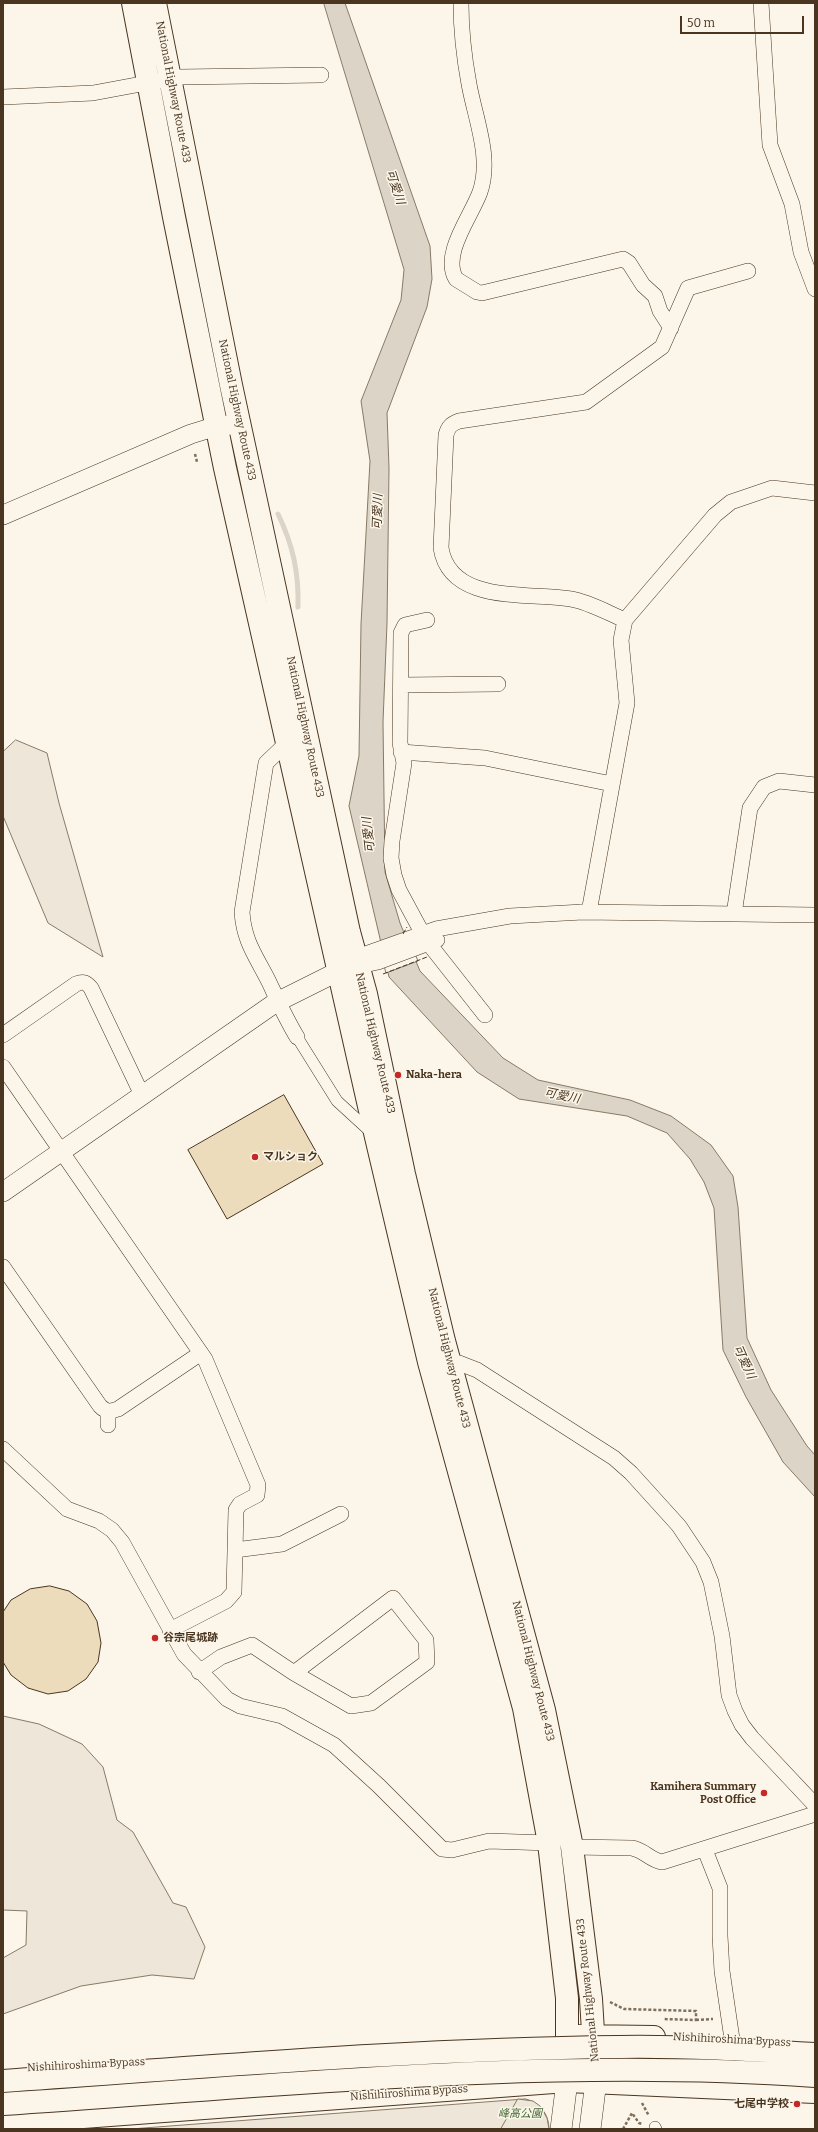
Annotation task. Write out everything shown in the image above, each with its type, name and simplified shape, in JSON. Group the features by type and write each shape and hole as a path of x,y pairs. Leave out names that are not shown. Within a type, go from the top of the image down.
{"highway":[{"name":"National Highway Route 433","path":"133,3 217,426 287,743 361,962 366,994 404,1174 439,1362 524,1708 549,1843 567,1998 567,2081"},
{"name":"National Highway Route 433","path":"155,3 239,424 349,932 361,962 376,1137 439,1362 544,1710 572,1847 594,2035 596,2081"},
{"name":"Nishihiroshima Bypass","path":"3,2070 594,2035 732,2039 815,2045"},
{"name":"Nishihiroshima Bypass","path":"3,2081 497,2049 621,2047 740,2050 815,2054"},
{"name":"Nishihiroshima Bypass","path":"3,2104 499,2072 639,2069 740,2071 815,2076"},
{"name":"Nishihiroshima Bypass","path":"3,2123 567,2081 596,2081 815,2092"}],"main road":[{"path":"561,2129 567,2081"},
{"path":"590,2129 596,2081"}],"street":[{"path":"461,3 464,56 484,162 481,190 454,248 453,262 456,279 480,293 623,259 629,263 644,285 655,296 659,308 672,328"},
{"path":"761,3 770,145 792,204 801,252 815,289"},
{"path":"3,97 93,93 171,78 321,75"},
{"path":"625,620 572,599 483,590 459,579 449,571 443,561 441,548 446,435 452,423 459,421 586,402 658,350 666,342 688,288 748,271"},
{"path":"3,515 191,434 217,426 239,424"},
{"path":"589,912 628,703 621,640 625,620 715,516 731,502 772,488 815,493"},
{"path":"427,620 410,623 402,629 401,752 404,763 402,782 396,810 391,858 399,890 414,914 421,940 485,1015"},
{"path":"401,685 498,684"},
{"path":"287,743 266,763 242,912 243,928 248,943 277,1002 337,1101 376,1137"},
{"path":"401,752 485,758 612,784"},
{"path":"734,914 750,808 764,787 779,780 815,785"},
{"path":"3,1192 277,1002 361,962 465,922 535,914 589,912 815,915"},
{"path":"3,1035 76,984 81,982 87,983 91,988 142,1095"},
{"path":"3,1067 201,1353 212,1373 258,1485 257,1495 236,1508 234,1586 230,1597 170,1630"},
{"path":"3,1267 108,1418 118,1409 201,1353"},
{"path":"439,1362 469,1366 478,1370 614,1458 631,1473 679,1526 703,1562 711,1582 722,1636 729,1696 735,1711 752,1738 815,1805"},
{"path":"3,1450 67,1509 99,1520 112,1530 122,1542 184,1654 199,1672 231,1702 282,1716 334,1745 379,1786 442,1849 452,1850 489,1842 549,1843"},
{"path":"235,1550 282,1544 341,1514"},
{"path":"199,1672 221,1657 252,1645 294,1673 351,1706 371,1703 427,1662 426,1640 393,1598 294,1673"},
{"path":"572,1847 639,1849 655,1861 662,1862 705,1850 815,1814"},
{"path":"705,1850 720,1888 722,1971 732,2039"}],"path":[{"path":"195,454 197,462"},
{"path":"624,2009 696,2011 696,2020"},
{"path":"658,2019 696,2020 717,2018"},
{"path":"640,2099 656,2128"},
{"path":"623,2129 632,2113 639,2123"}],"green space":[{"path":"16,740 47,753 59,803 103,957 48,923 3,816 3,752"},
{"path":"3,1716 39,1724 82,1744 103,1767 117,1820 133,1832 173,1903 186,1907 205,1947 194,1979 152,1975 81,1986 3,2014 3,1958 26,1945 27,1911 3,1910"},
{"name":"峰高公園","path":"526,2099 536,2103 543,2110 549,2124 549,2129 131,2129"}],"shaded area":[{"path":"518,2099 533,2101 540,2106 547,2118 549,2129 501,2129"}],"water":[{"name":"可愛川","path":"324,3 345,3 430,246 432,279 427,307 387,413 389,468 387,623 383,722 385,872 400,923 420,971 503,1058 538,1080 630,1100 671,1116 711,1145 733,1176 738,1207 747,1338 771,1390 807,1446 815,1455 815,1497 783,1462 746,1397 723,1350 714,1208 704,1182 690,1159 667,1133 627,1116 519,1099 477,1072 389,977 349,806 359,756 361,624 370,461 361,401 401,300 404,270"}],"pier":[{"path":"411,944 418,961 386,973 381,955"}],"building":[{"name":"マルショク","path":"284,1095 323,1164 227,1219 188,1150"},
{"path":"50,1586 69,1591 87,1604 97,1621 101,1643 98,1662 86,1679 68,1691 48,1694 28,1688 11,1675 3,1662 3,1612 11,1600 30,1589"}],"waterway":[{"path":"278,514 288,537 294,559 298,607"}],"fence":[{"path":"403,934 407,927"},
{"path":"383,974 427,957"}],"place":[{"name":"Naka-hera","path":"398,1075"},
{"name":"マルショク","path":"255,1157"},
{"name":"谷宗尾城跡","path":"155,1638"},
{"name":"Kamihera Summary Post Office","path":"764,1793"},
{"name":"七尾中学校","path":"797,2104"}]}
